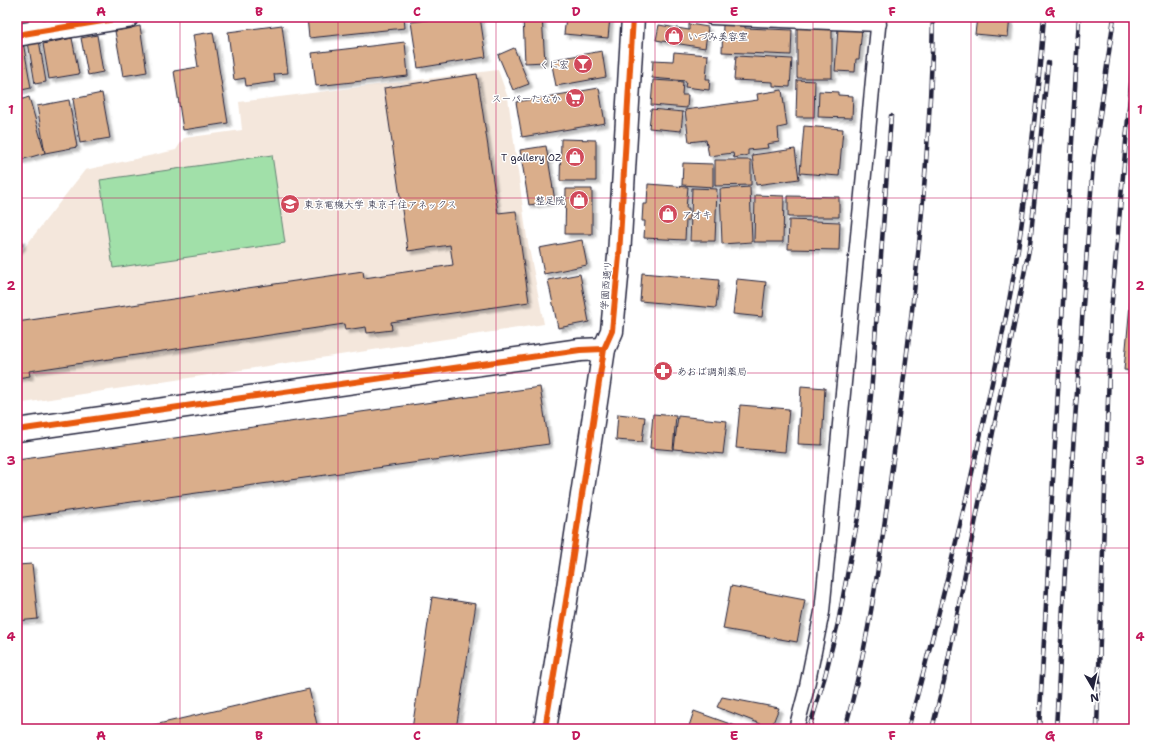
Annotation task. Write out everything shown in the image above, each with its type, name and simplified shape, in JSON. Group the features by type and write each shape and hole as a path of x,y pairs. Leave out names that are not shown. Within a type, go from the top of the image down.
{"street":[{"path":"17,35 36,24 127,17"},
{"name":"学園西通り","path":"545,729 604,349 612,331 619,256 633,17"},
{"path":"17,430 565,352 604,349"}],"lane":[{"path":"711,17 879,20 822,612 806,691 796,729"}],"shaded area":[{"name":"東京電機大学 東京千住アネックス","path":"498,70 508,98 527,238 544,324 17,404 17,257 85,170 176,150 184,138 242,130 239,102"}],"green space":[{"path":"272,155 285,243 113,268 100,180"}],"building":[{"path":"307,17 404,17 405,28 309,38"},
{"path":"427,17 480,17 486,57 418,68 411,22 428,20"},
{"path":"523,17 542,17 545,62 525,63"},
{"path":"566,17 610,17 608,38 564,34"},
{"path":"977,17 1010,17 1008,37 975,34"},
{"path":"689,24 708,27 705,48 656,40 659,25 689,30"},
{"path":"723,24 745,25 745,28 792,30 791,55 722,52"},
{"path":"282,25 288,73 274,74 275,82 246,86 245,78 234,80 228,32"},
{"path":"140,26 147,72 123,76 115,31"},
{"path":"797,27 832,27 832,78 797,78"},
{"path":"838,28 862,29 859,59 856,59 855,72 835,71"},
{"path":"213,32 228,123 183,130 174,71 198,67 193,35"},
{"path":"97,35 103,72 88,75 81,38"},
{"path":"72,38 79,74 49,79 43,44"},
{"path":"39,40 46,82 35,84 28,42"},
{"path":"23,42 31,88 17,91 17,43"},
{"path":"405,42 408,76 316,86 312,53"},
{"path":"514,48 529,84 513,90 498,55"},
{"path":"602,51 606,77 556,86 551,60"},
{"path":"674,52 708,55 706,79 710,79 709,90 685,87 686,81 652,78 653,60 673,61"},
{"path":"736,56 792,59 790,87 773,86 773,82 734,80"},
{"path":"477,74 498,213 516,211 529,302 391,322 392,330 367,333 366,327 345,330 344,324 29,371 30,376 17,378 17,322 363,271 364,278 453,265 450,245 408,251 384,88"},
{"path":"653,80 683,82 682,95 688,95 687,108 651,105"},
{"path":"797,80 815,81 814,117 796,117"},
{"path":"599,88 605,123 522,137 516,102"},
{"path":"782,90 787,126 778,128 779,142 767,144 768,148 748,150 748,155 734,158 733,153 709,156 706,140 689,142 685,110 758,100 757,94"},
{"path":"819,91 838,92 838,95 853,96 852,118 818,117"},
{"path":"102,93 110,138 80,143 73,99"},
{"path":"29,97 45,153 17,161 17,101"},
{"path":"69,100 77,147 45,153 37,106"},
{"path":"651,109 683,112 681,131 649,128"},
{"path":"804,126 843,129 839,176 800,173"},
{"path":"561,139 596,140 596,181 560,181"},
{"path":"546,146 555,201 529,205 520,150"},
{"path":"795,149 799,179 756,185 752,155"},
{"path":"715,160 751,160 751,185 715,186"},
{"path":"683,163 713,164 713,187 682,185"},
{"path":"648,184 688,187 686,208 689,208 689,220 686,220 685,240 644,238 645,221 642,221 643,204 647,204"},
{"path":"750,187 752,242 722,244 720,189"},
{"path":"692,188 717,189 715,241 690,241"},
{"path":"566,189 592,189 592,234 565,234"},
{"path":"755,195 784,196 783,242 754,242"},
{"path":"788,196 839,197 839,217 788,217"},
{"path":"789,220 840,222 839,250 788,249"},
{"path":"17,239 21,239 22,246 17,251"},
{"path":"582,240 587,265 544,274 539,248"},
{"path":"1134,261 1134,371 1124,370"},
{"path":"642,273 719,280 716,308 640,301"},
{"path":"580,274 589,322 558,328 548,280"},
{"path":"737,279 766,282 762,317 733,314"},
{"path":"801,386 825,388 822,445 798,444"},
{"path":"540,387 549,444 17,518 17,460"},
{"path":"740,405 789,409 785,452 736,448"},
{"path":"618,414 645,417 642,442 616,440"},
{"path":"653,414 676,416 673,450 650,448"},
{"path":"678,416 727,421 723,454 674,449"},
{"path":"32,564 38,619 17,621 17,565"},
{"path":"731,586 805,600 797,642 723,629"},
{"path":"432,597 476,604 456,729 412,729"},
{"path":"309,689 318,729 137,729"},
{"path":"722,697 779,708 771,728 717,707"},
{"path":"694,711 744,729 688,729"}],"railway":[{"path":"845,729 862,660 874,591 885,522 908,343 925,181 933,17"},
{"path":"908,729 962,517 995,370 1010,293 1019,242 1030,158 1044,17"},
{"path":"1039,729 1079,17"},
{"path":"1056,729 1067,535 1093,163 1114,17"},
{"path":"1097,729 1111,311 1134,51"},
{"path":"932,729 944,681 1030,244 1048,63"},
{"path":"809,729 825,676 838,623 860,507 871,395 891,116"}],"cycle path":[{"path":"17,35 127,17"},
{"path":"545,729 604,349 612,331 619,256 633,17"},
{"path":"17,430 580,350 604,349"}],"place":[{"name":"いづみ美容室","path":"674,36"},
{"name":"くに宏","path":"583,64"},
{"name":"スーパーたなか","path":"575,98"},
{"name":"T gallery OZ","path":"575,157"},
{"name":"整足院","path":"579,200"},
{"name":"東京電機大学 東京千住アネックス","path":"290,204"},
{"name":"アオキ","path":"668,214"},
{"name":"あおば調剤薬局","path":"663,371"}]}
